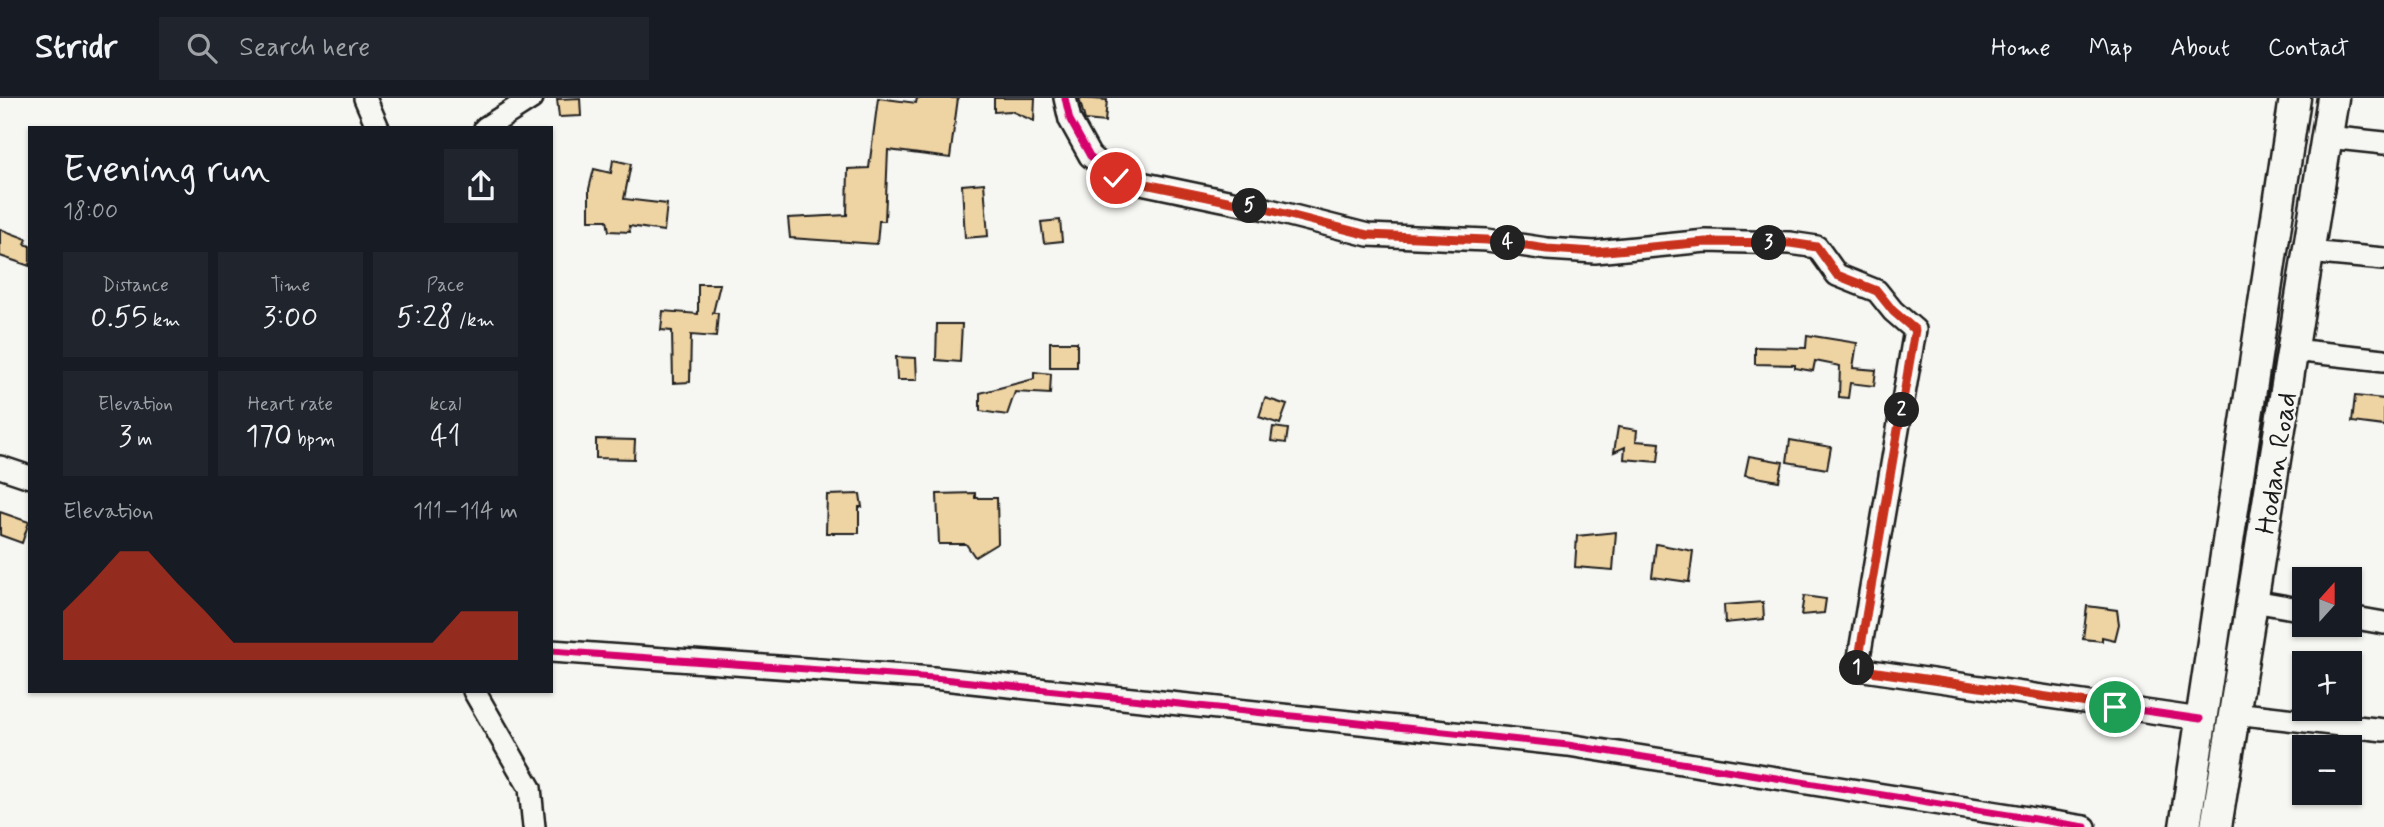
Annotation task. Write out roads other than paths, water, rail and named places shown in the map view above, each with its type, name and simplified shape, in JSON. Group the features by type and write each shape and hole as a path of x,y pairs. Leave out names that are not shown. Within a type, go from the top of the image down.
{"main road":[{"name":"Hodan Road","path":"2185,827 2295,98"},
{"name":"Hodan Road","path":"2216,827 2333,98"}],"street":[{"path":"365,98 377,126"},
{"path":"488,126 532,98"},
{"path":"1065,98 1070,120 1090,156 1116,178 1266,209 1368,235 1487,240 1547,249 1595,252 1706,242 1790,243 1817,247 1837,275 1877,291 1893,311 1915,330 1857,669 2200,719"},
{"path":"2327,136 2384,143"},
{"path":"2308,252 2384,259"},
{"path":"2293,350 2384,360"},
{"path":"0,467 28,476"},
{"path":"2253,601 2292,608"},
{"path":"2362,619 2384,623"},
{"path":"553,650 933,678 1568,746 2085,827"},
{"path":"475,693 530,788 534,827"},
{"path":"2234,713 2384,730"}]}
